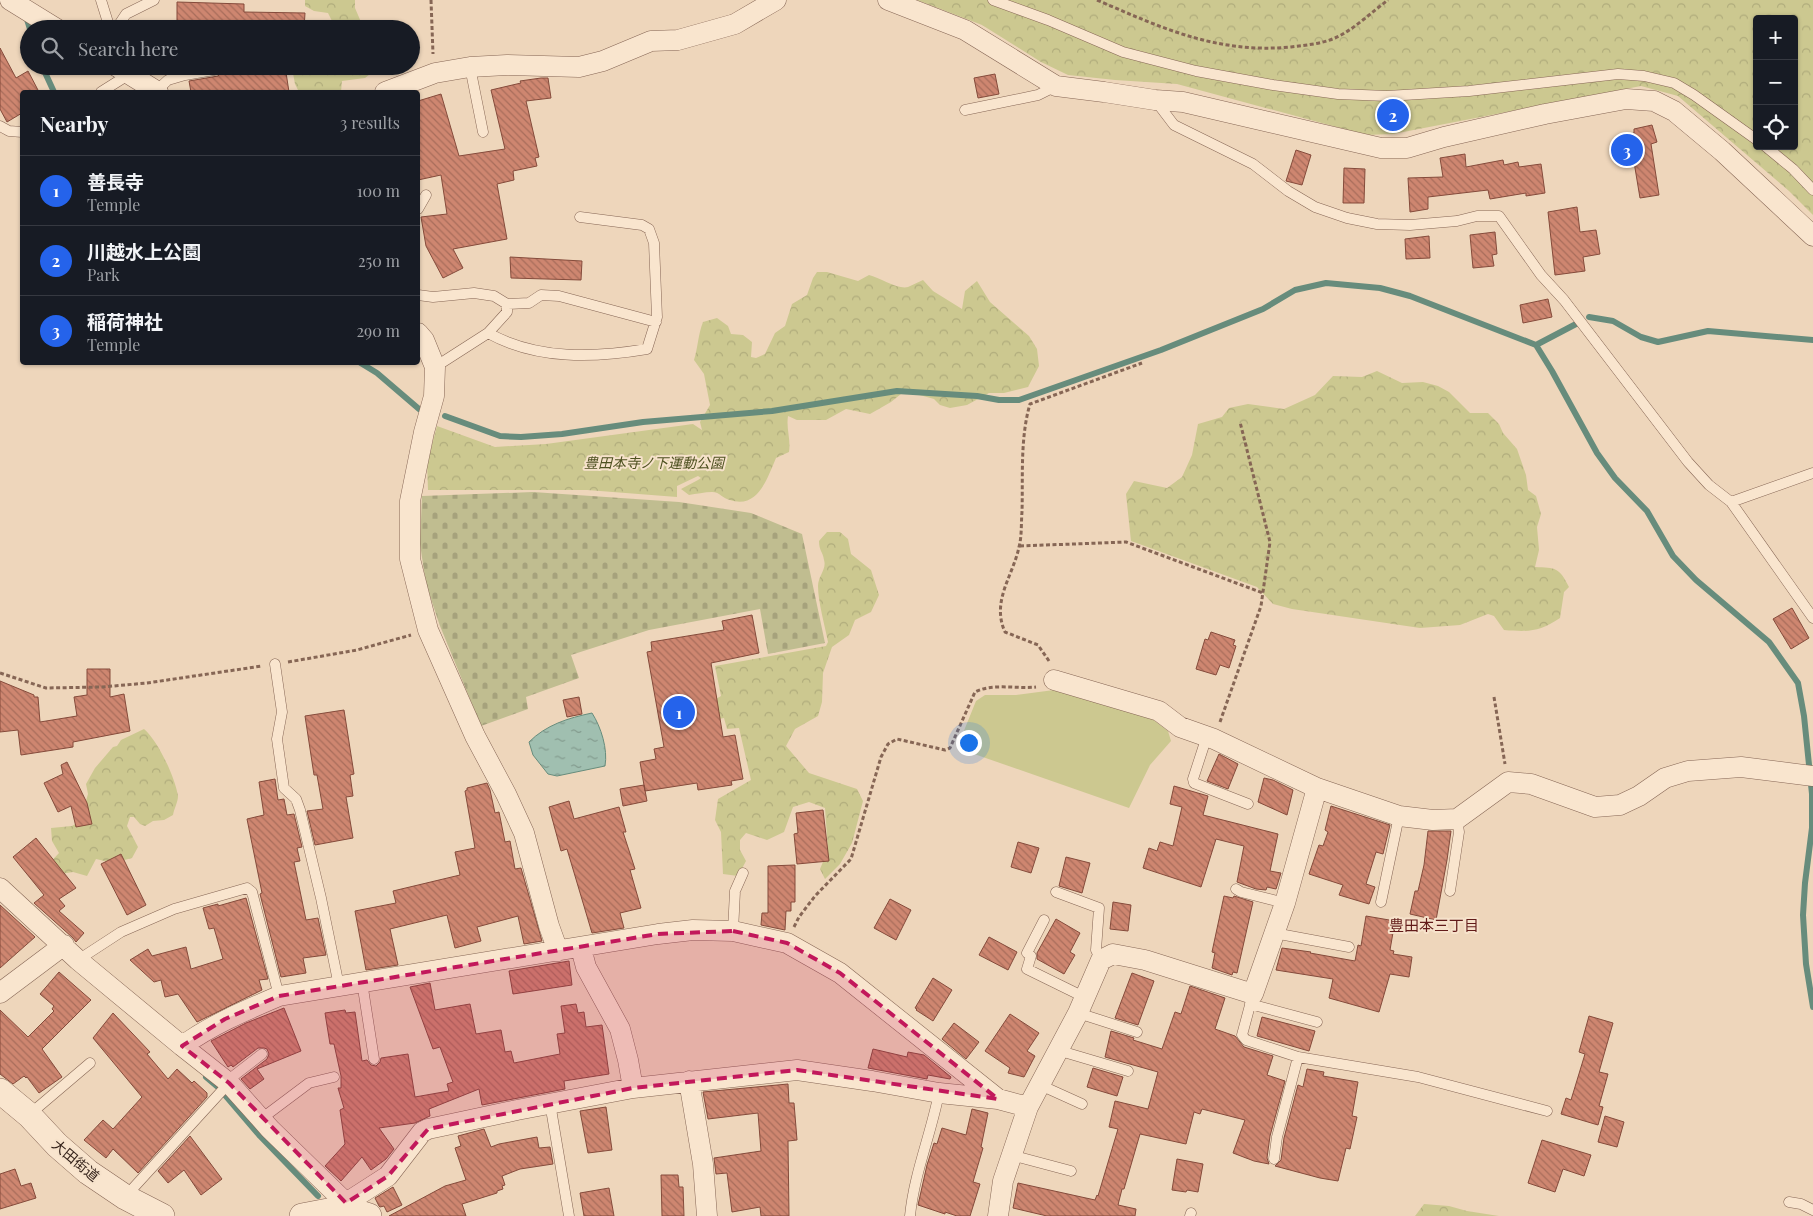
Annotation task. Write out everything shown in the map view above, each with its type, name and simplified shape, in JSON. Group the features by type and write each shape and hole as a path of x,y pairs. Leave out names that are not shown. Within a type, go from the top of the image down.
{"street":[{"path":"10,0 42,20"},
{"path":"391,90 434,73 470,67 507,65 579,67 603,61 651,41 678,40 735,24 776,0"},
{"path":"888,0 965,30 1056,86 1155,100 1183,102 1381,148 1408,148 1444,137 1545,114 1626,99 1654,101 1674,111 1722,151 1813,236"},
{"path":"130,75 154,90"},
{"path":"420,335 424,340 435,367 434,396 424,432 410,501 410,559 428,630 475,736 506,794 524,833 549,926 558,952"},
{"path":"1054,680 1159,711 1180,727 1211,738 1317,788 1399,816 1433,820 1457,819 1508,782 1531,784 1595,807 1620,806 1639,796 1665,778 1688,770 1741,767 1813,776"},
{"path":"998,1216 1003,1181 1028,1107 1081,1005 1101,960 1113,954 1145,960 1252,999 1285,903 1317,788"},
{"path":"0,888 56,950 78,960 182,1046 261,1119 345,1206 369,1216"},
{"path":"182,1046 225,1019 279,996 667,933 693,930 733,931 787,944 840,973 998,1099"},
{"path":"581,948 586,968 620,1029 633,1088"},
{"path":"0,994 56,950"},
{"path":"302,1216 345,1206 388,1176 422,1132 436,1127 550,1103 633,1088 797,1070 939,1093 998,1099 1028,1107"},
{"path":"690,1081 703,1164 707,1216"},
{"name":"大田街道","path":"0,1092 29,1115 57,1146 88,1172 125,1197 162,1216"}],"lane":[{"path":"101,0 107,20"},
{"path":"122,20 126,14 154,0"},
{"path":"993,0 1048,20 1123,52 1196,71 1273,85 1338,94 1387,96 1468,91 1618,74 1644,76 1674,83 1753,137"},
{"path":"470,67 483,132"},
{"path":"103,90 117,75"},
{"path":"159,90 168,80 185,75"},
{"path":"965,110 1038,95 1056,86"},
{"path":"1155,100 1174,124 1253,164 1288,191 1315,207 1348,218 1377,224 1410,225 1457,221 1478,216 1499,216 1541,275 1564,300 1688,462 1709,485 1731,502 1813,618"},
{"path":"0,126 9,131 20,132"},
{"path":"1769,150 1793,169 1813,190"},
{"path":"420,206 426,195"},
{"path":"488,332 506,342 535,350 567,355 606,355 647,349 657,317 654,243 649,229 642,225 580,217"},
{"path":"420,295 433,297 474,293 494,296 508,304 529,303 541,295 559,296 656,322"},
{"path":"435,367 488,332 507,312 508,304"},
{"path":"1731,502 1813,473"},
{"path":"275,664 282,712 277,738 284,788 296,799 300,810 339,986"},
{"path":"1211,738 1193,779 1194,783 1248,804"},
{"path":"1381,902 1399,816"},
{"path":"1450,891 1459,832 1457,819"},
{"path":"733,931 735,890 743,873"},
{"path":"78,960 121,932 174,909 246,888 252,892 279,996"},
{"path":"1236,889 1241,892 1285,903"},
{"path":"1056,892 1099,908 1096,950 1101,960"},
{"path":"1044,920 1027,953 1031,956 1027,969 1081,1005 1136,1032"},
{"path":"1274,933 1349,947"},
{"path":"362,982 374,1059"},
{"path":"1317,1022 1252,999 1242,1035 1246,1040 1298,1057 1418,1077 1548,1111"},
{"path":"1057,1050 1128,1071"},
{"path":"125,1197 225,1086 262,1054"},
{"path":"1274,1159 1277,1137 1298,1057"},
{"path":"29,1115 90,1063"},
{"path":"261,1119 309,1083 334,1077"},
{"path":"1040,1085 1082,1104"},
{"path":"910,1216 914,1191 934,1120 939,1093"},
{"path":"550,1103 569,1216"},
{"path":"1011,1155 1071,1171"},
{"path":"1789,1202 1801,1204 1813,1210"}],"path":[{"path":"431,0 434,73"},
{"path":"1096,0 1184,36 1212,43 1276,48 1312,45 1336,37 1388,0"},
{"path":"787,944 799,917 851,859 881,757 888,744 897,739 945,750 950,748 975,692 984,688 1020,689 1036,687 1054,680 1048,658 1038,645 1005,632 1001,623 1000,605 1003,592 1020,546 1024,447 1030,404 1142,363"},
{"path":"1211,738 1261,606 1270,542 1240,422"},
{"path":"1020,546 1126,542 1263,593"},
{"path":"0,673 46,688 102,687 147,683 357,650 428,630"},
{"path":"1494,697 1508,782"}],"highlighted area":[{"path":"733,931 787,943 840,973 998,1099 797,1070 633,1088 428,1129 388,1176 346,1203 229,1083 182,1046 225,1019 279,996 658,934"}],"green space":[{"path":"305,0 355,0 355,8 360,20 332,20 328,13 314,11 305,6"},
{"path":"917,0 1813,0 1813,215 1789,191 1678,96 1641,86 1393,134 1366,135 1177,84 1068,75 1041,62 982,25"},
{"path":"293,75 369,75 365,78 342,81 341,90 298,90"},
{"name":"豊田本寺ノ下運動公園","path":"817,272 827,272 858,281 869,275 904,287 923,280 933,291 962,309 965,291 977,281 990,302 1029,336 1037,349 1039,366 1028,387 1004,393 989,393 967,405 950,408 940,405 934,399 916,394 901,394 870,414 846,409 826,420 797,420 788,416 789,452 776,458 760,490 748,500 740,502 712,492 689,495 681,489 701,478 698,476 677,486 677,497 587,490 428,490 427,463 437,426 495,447 546,444 693,424 702,430 700,422 710,405 704,374 694,360 703,322 717,318 728,326 731,334 743,335 752,342 751,357 756,358 765,354 775,333 785,326 792,304 807,295"},
{"path":"1377,371 1402,383 1423,382 1438,386 1449,392 1470,413 1488,413 1499,424 1503,433 1517,449 1526,475 1528,490 1536,496 1541,514 1537,527 1539,550 1535,567 1556,570 1569,587 1564,592 1560,618 1546,626 1527,631 1504,630 1494,616 1488,614 1460,625 1420,628 1292,609 1273,604 1257,587 1131,541 1126,494 1134,481 1167,488 1182,477 1192,455 1198,424 1222,417 1229,408 1248,404 1284,409 1315,395 1333,376 1362,377"},
{"path":"533,492 679,502 751,513 802,534 825,643 768,654 760,609 649,630 571,655 579,678 526,697 528,709 481,726 440,626 426,584 420,544 422,496"},
{"path":"827,532 840,532 848,539 851,554 871,570 879,595 871,612 855,620 849,635 832,647 823,673 822,702 818,716 795,729 786,746 809,773 857,789 863,801 852,843 840,864 825,879 820,869 828,850 825,808 809,802 793,807 784,832 767,840 746,833 740,840 740,850 746,861 738,876 723,874 721,832 715,820 718,799 751,780 739,728 727,729 724,718 719,719 714,700 721,696 715,666 826,646 828,642 820,607 818,586 825,563 819,541"},
{"path":"1054,690 1146,714 1168,731 1171,741 1150,765 1129,808 957,748 976,701 985,695 1016,695"},
{"path":"144,729 160,750 173,779 178,796 173,815 164,820 153,821 145,826 140,824 134,817 130,817 127,826 138,847 132,858 113,863 96,859 87,876 73,872 49,876 42,871 59,853 52,841 51,828 72,826 80,821 88,794 86,784 95,768 121,740"},
{"path":"1424,1204 1449,1206 1499,1216 1415,1216"}],"water":[{"path":"592,713 603,738 606,753 605,766 557,776 548,774 533,755 529,742 543,731 558,723"}],"building":[{"path":"177,2 244,4 244,12 305,13 305,20 177,20"},
{"path":"0,48 16,78 21,75 30,75 38,90 20,90 20,114 7,122 0,109"},
{"path":"995,74 999,94 978,98 974,78"},
{"path":"286,75 289,90 191,90 189,81 218,76"},
{"path":"548,78 551,98 526,101 539,157 535,158 537,166 513,171 514,180 497,184 507,239 453,249 463,268 443,278 426,246 421,217 447,214 441,175 420,180 420,100 441,94 459,156 505,149 491,90 521,83 520,81"},
{"path":"1652,125 1657,142 1651,144 1659,195 1640,198 1633,156 1621,160 1615,139 1634,133 1634,129"},
{"path":"1296,150 1311,155 1302,185 1286,181"},
{"path":"1465,154 1466,167 1503,160 1504,165 1518,162 1519,167 1541,164 1545,193 1526,196 1526,193 1490,199 1488,190 1428,197 1428,209 1410,212 1408,178 1443,177 1440,158"},
{"path":"1344,168 1365,169 1364,203 1343,203"},
{"path":"1577,207 1580,232 1596,230 1600,254 1583,257 1585,271 1555,275 1548,212"},
{"path":"1495,232 1497,254 1492,255 1494,266 1473,268 1470,235"},
{"path":"1429,236 1430,258 1406,259 1405,239"},
{"path":"510,257 582,261 581,280 511,278"},
{"path":"1548,299 1552,317 1523,323 1520,305"},
{"path":"1792,608 1809,638 1791,649 1773,619"},
{"path":"752,615 759,653 711,663 723,737 735,735 743,779 731,781 732,785 698,790 697,783 645,791 640,762 656,759 654,749 664,747 647,652 652,651 651,642 724,630 722,621"},
{"path":"1211,632 1235,640 1233,645 1236,646 1229,668 1220,665 1216,675 1196,669 1205,639 1208,640"},
{"path":"87,669 110,669 110,697 124,694 130,731 73,742 73,747 21,755 18,730 0,732 0,681 34,695 34,697 38,697 40,722 77,716 74,697 87,695"},
{"path":"579,697 582,714 567,717 563,700"},
{"path":"344,710 354,774 350,775 353,796 346,797 353,838 315,845 307,811 323,809 317,775 314,775 305,716"},
{"path":"1219,754 1238,764 1228,789 1207,781"},
{"path":"67,762 87,803 92,824 76,827 71,806 58,812 44,783 63,774 61,765"},
{"path":"1264,778 1273,780 1293,790 1287,815 1258,802"},
{"path":"275,779 278,800 284,799 287,815 294,814 302,847 297,848 300,861 294,862 306,920 318,918 326,955 303,958 306,973 281,977 260,894 262,893 247,819 264,815 259,782"},
{"path":"487,783 495,813 499,812 505,842 510,841 515,869 521,868 542,941 524,944 518,916 477,927 481,941 455,948 447,915 390,929 398,965 366,970 355,911 396,903 393,891 460,875 455,852 475,848 465,791 467,788"},
{"path":"644,785 647,801 623,806 620,789"},
{"path":"1174,786 1208,796 1203,815 1278,834 1270,871 1281,873 1276,889 1267,887 1266,890 1256,889 1237,882 1244,846 1216,839 1201,887 1143,868 1149,848 1157,851 1160,842 1173,846 1182,807 1170,804"},
{"path":"569,801 574,819 619,807 626,832 623,832 635,869 630,870 641,908 620,913 624,928 592,933 567,849 561,851 549,807"},
{"path":"1331,806 1390,825 1383,854 1376,852 1366,884 1375,887 1369,904 1339,895 1343,885 1309,874 1319,845 1323,846 1328,832 1325,830"},
{"path":"823,810 829,861 797,864 794,834 798,833 796,813"},
{"path":"1428,831 1451,831 1436,920 1410,914 1415,891 1418,891 1424,865"},
{"path":"36,838 76,888 59,899 65,906 59,911 84,933 76,942 34,903 44,895 13,857"},
{"path":"1018,842 1039,848 1031,873 1011,867"},
{"path":"121,854 146,905 127,915 101,864"},
{"path":"1066,857 1090,863 1082,893 1059,886"},
{"path":"795,865 795,902 791,902 791,911 786,911 785,930 761,925 762,913 768,913 768,866"},
{"path":"1224,896 1233,898 1234,896 1253,902 1237,973 1233,972 1232,975 1212,968 1215,953 1212,952"},
{"path":"246,898 268,979 259,980 262,990 197,1022 178,994 165,997 161,980 154,982 130,960 148,949 152,956 186,947 191,969 223,959 214,928 209,929 203,908"},
{"path":"890,899 911,910 896,940 874,928"},
{"path":"1113,902 1131,905 1128,931 1110,929"},
{"path":"0,905 35,937 0,968"},
{"path":"1366,916 1395,921 1390,950 1394,951 1393,954 1412,957 1409,977 1390,974 1379,1012 1329,998 1333,979 1276,970 1282,948 1355,961 1358,945 1361,946"},
{"path":"1056,919 1080,933 1070,952 1075,955 1064,974 1037,959 1037,953"},
{"path":"989,937 1017,952 1008,970 979,955"},
{"path":"569,961 572,985 513,994 509,971"},
{"path":"59,972 91,1000 42,1049 62,1077 39,1093 27,1077 24,1076 13,1084 0,1074 0,1010 28,1037 54,1011 52,1009 54,1006 40,994"},
{"path":"1132,973 1154,981 1138,1025 1115,1018"},
{"path":"933,978 952,990 933,1021 915,1008"},
{"path":"430,983 435,1010 470,1004 476,1034 501,1030 505,1052 511,1051 514,1063 560,1054 557,1034 565,1033 561,1006 576,1004 578,1013 584,1012 586,1027 602,1025 609,1074 564,1081 565,1089 482,1105 479,1089 429,1109 430,1116 415,1123 379,1128 394,1149 386,1159 371,1170 362,1157 341,1181 325,1166 345,1144 340,1110 344,1108 338,1088 341,1088 341,1076 334,1044 330,1044 325,1013 345,1010 346,1013 355,1012 362,1061 367,1060 371,1065 376,1066 381,1058 408,1054 415,1097 449,1091 447,1084 453,1082 440,1047 433,1049 410,987"},
{"path":"1190,986 1225,998 1215,1029 1235,1036 1244,1047 1273,1056 1267,1075 1285,1081 1270,1136 1267,1158 1269,1164 1254,1161 1233,1153 1245,1120 1202,1109 1200,1114 1194,1112 1186,1144 1140,1134 1118,1205 1136,1209 1135,1216 1047,1216 1013,1208 1018,1183 1095,1200 1098,1196 1118,1129 1109,1127 1115,1101 1148,1109 1158,1072 1105,1057 1111,1031 1162,1049 1175,1012 1181,1014"},
{"path":"284,1008 301,1051 257,1069 264,1079 250,1089 241,1079 267,1059 269,1054 267,1049 258,1048 233,1067 231,1065 228,1067 211,1041 246,1023"},
{"path":"113,1013 150,1052 147,1054 168,1079 177,1069 192,1083 194,1081 207,1093 207,1097 138,1173 113,1149 106,1158 84,1140 103,1120 113,1129 142,1097 93,1038"},
{"path":"1010,1014 1039,1033 1027,1051 1035,1056 1024,1077 1008,1073 1010,1068 985,1051"},
{"path":"1589,1016 1613,1023 1599,1072 1608,1074 1599,1106 1603,1107 1598,1125 1561,1114 1566,1098 1571,1100 1585,1054 1579,1052"},
{"path":"1262,1017 1315,1031 1309,1051 1257,1036"},
{"path":"954,1023 979,1042 966,1059 942,1039"},
{"path":"873,1049 907,1057 908,1052 924,1055 951,1077 950,1079 928,1075 927,1079 868,1068"},
{"path":"1093,1068 1123,1077 1117,1096 1087,1087"},
{"path":"1307,1069 1324,1072 1323,1076 1358,1082 1352,1116 1357,1117 1350,1149 1346,1148 1338,1181 1275,1166 1281,1160 1284,1138 1298,1085 1303,1087"},
{"path":"788,1084 789,1103 794,1103 797,1140 788,1141 789,1216 761,1216 760,1207 732,1212 727,1173 716,1174 714,1158 761,1151 758,1113 708,1119 703,1092"},
{"path":"606,1107 612,1150 588,1153 580,1111"},
{"path":"972,1109 988,1113 981,1147 983,1148 973,1182 980,1184 970,1216 957,1216 945,1212 945,1214 918,1205 927,1165 934,1143 937,1144 942,1128 966,1135"},
{"path":"1605,1116 1624,1122 1617,1147 1598,1142"},
{"path":"484,1129 491,1147 537,1137 539,1148 550,1147 553,1164 520,1169 502,1176 505,1185 502,1186 503,1189 497,1191 497,1193 462,1204 466,1216 389,1216 445,1186 466,1180 455,1148 461,1146 458,1136"},
{"path":"190,1136 222,1179 201,1195 184,1170 168,1183 158,1171"},
{"path":"1542,1140 1591,1155 1584,1176 1563,1169 1555,1192 1528,1183"},
{"path":"1177,1159 1203,1164 1198,1192 1172,1190"},
{"path":"15,1169 21,1186 31,1183 36,1198 0,1209 0,1174"},
{"path":"661,1175 678,1175 679,1187 683,1187 684,1216 662,1216"},
{"path":"393,1187 402,1205 387,1212 384,1206 379,1206 375,1198"},
{"path":"609,1188 614,1216 584,1216 580,1193"}],"waterway":[{"path":"26,16 27,20"},
{"path":"46,75 53,90"},
{"path":"445,416 500,436 521,437 562,434 643,422 772,411 897,391 1019,400 1161,350 1263,309 1295,290 1326,283 1380,288 1410,296 1536,345 1597,453 1615,478 1647,511 1673,556 1696,580 1769,642 1798,683 1804,716 1812,794 1812,828 1803,915 1806,964 1813,1007"},
{"path":"1589,317 1613,321 1641,337 1658,342 1708,331 1813,340"},
{"path":"1536,345 1576,324"},
{"path":"364,365 377,373 419,409"},
{"path":"206,1077 219,1088 260,1136 318,1196"}],"place":[{"name":"川越水上公園","path":"1393,115"},
{"name":"稲荷神社","path":"1627,150"},
{"name":"善長寺","path":"679,712"}],"district":[{"name":"豊田本三丁目","path":"1434,925"}]}
